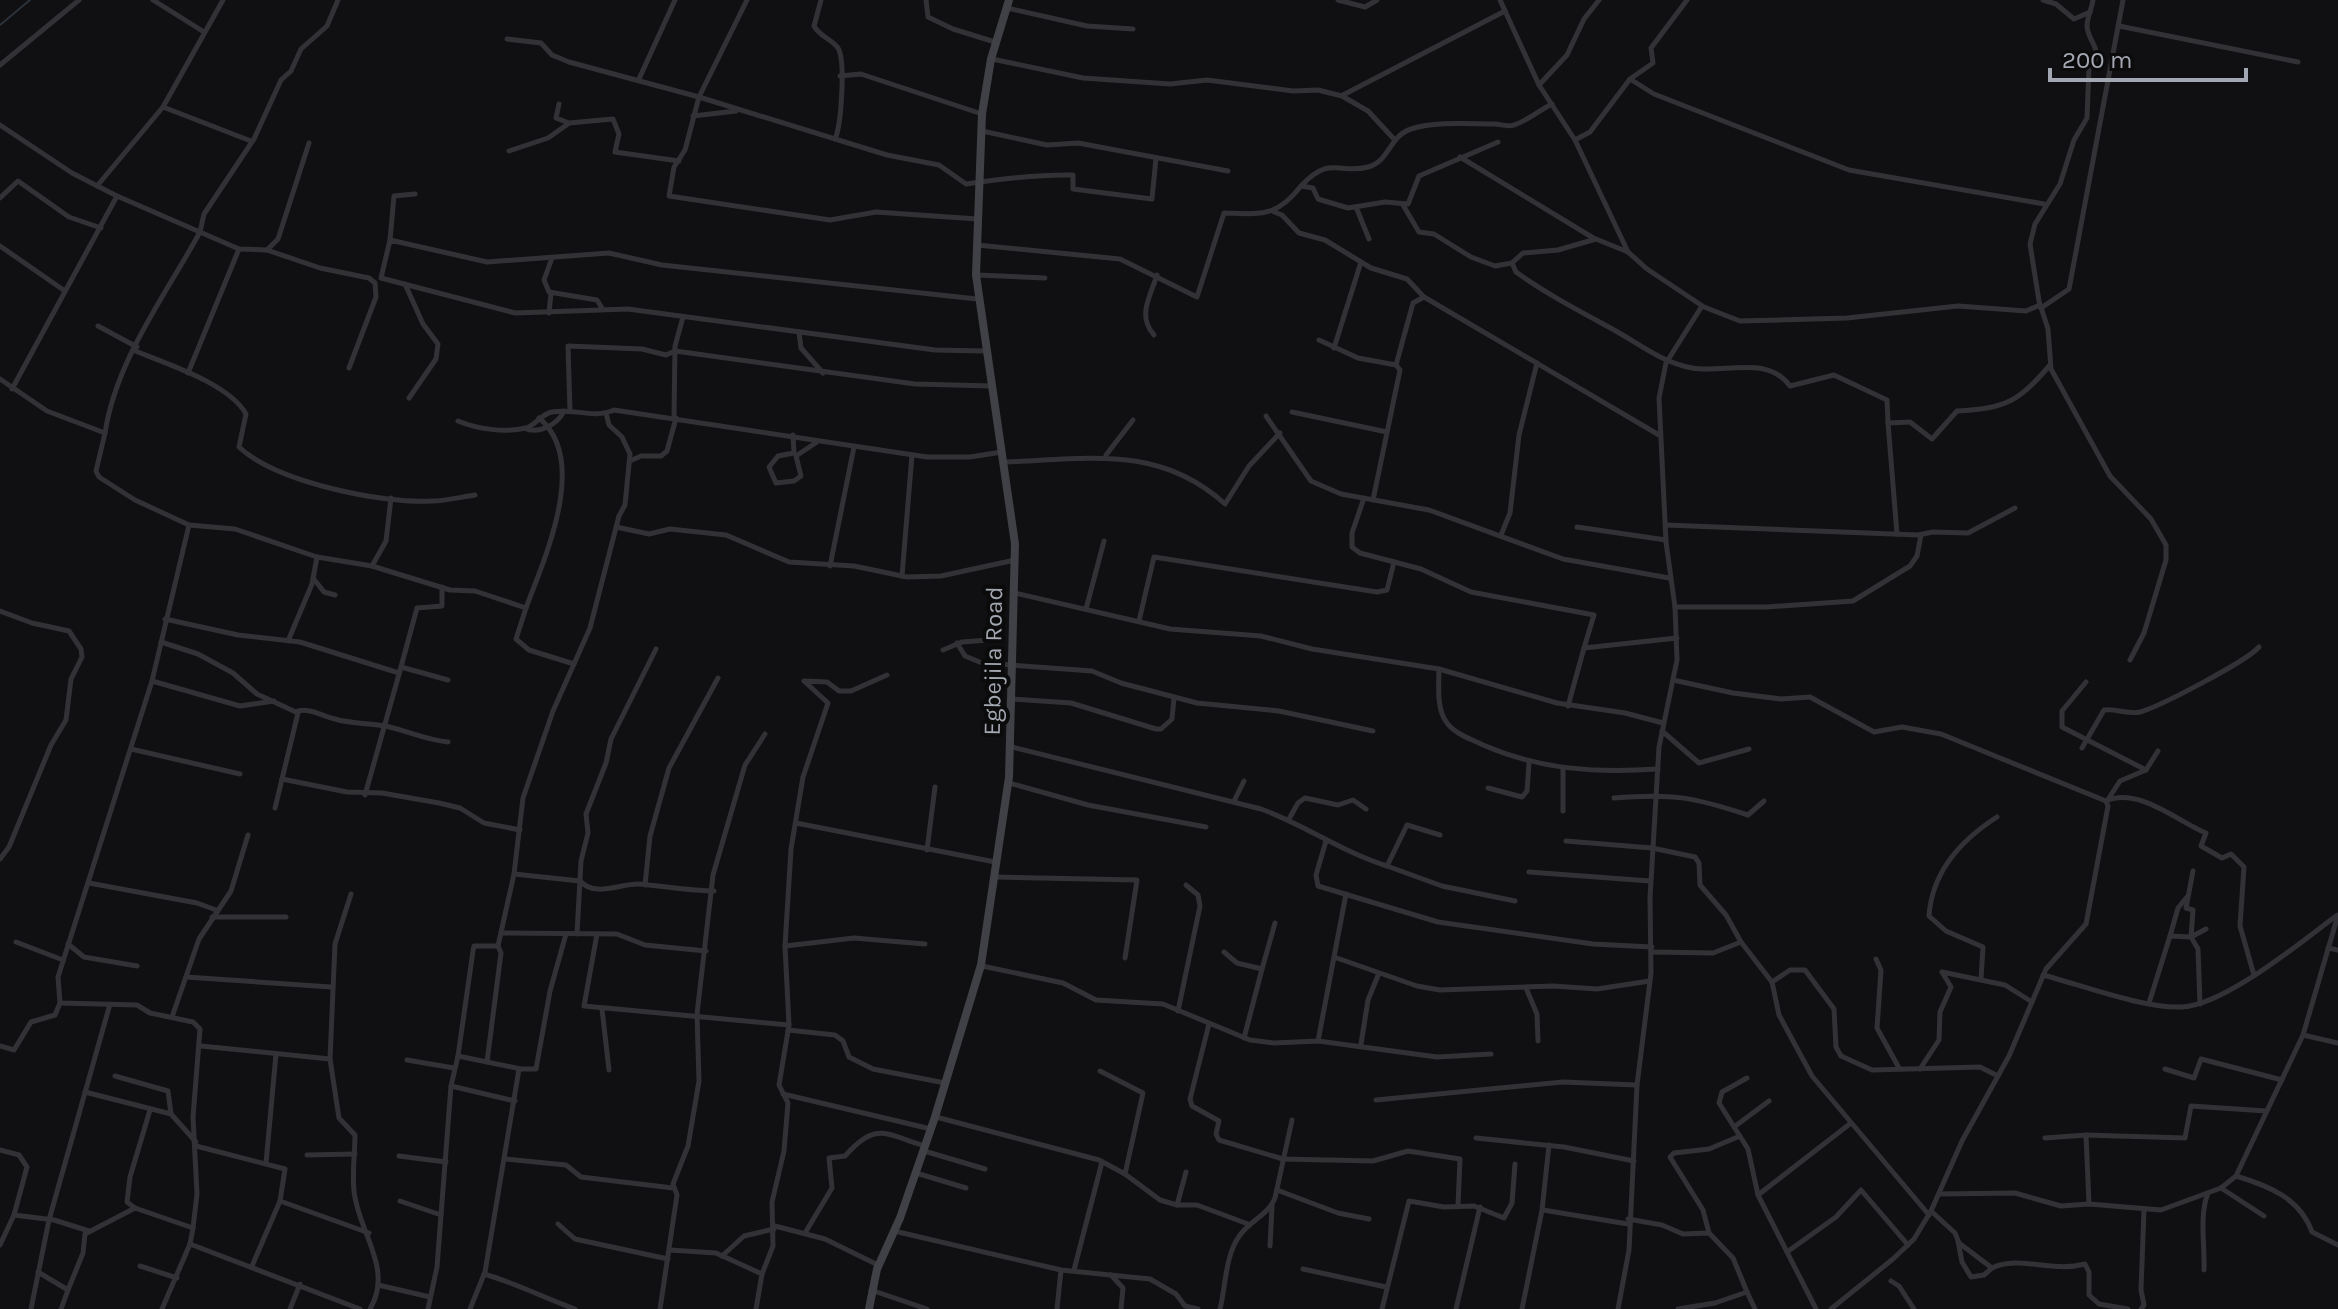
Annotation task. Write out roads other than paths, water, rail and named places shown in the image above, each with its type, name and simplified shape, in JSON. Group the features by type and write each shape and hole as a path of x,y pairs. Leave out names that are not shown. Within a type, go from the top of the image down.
{"street":[{"path":"0,65 79,0"},
{"path":"153,0 204,32"},
{"path":"97,186 163,107 223,0"},
{"path":"338,0 327,26 301,49 291,71 281,80 252,141 204,214 200,232 134,348 110,401 96,471 99,477 135,500 189,525 211,530 235,529 317,557 372,566 442,587 475,591 526,608"},
{"path":"639,79 675,0"},
{"path":"747,0 699,97 680,162 674,167 669,196 830,220 876,212 977,219"},
{"path":"821,0 814,26 838,49 840,116 835,139"},
{"path":"926,0 928,17 953,29 996,42"},
{"path":"1338,0 1365,7 1377,0"},
{"path":"1500,0 1539,85 1575,140 1628,252"},
{"path":"1539,85 1567,55 1584,19 1599,0"},
{"path":"1575,140 1590,132 1630,79 1653,63 1651,48 1687,0"},
{"path":"2043,0 2056,4 2074,19 2090,12"},
{"path":"2093,0 2087,29 2097,51 2095,61 2089,67 2087,118 2074,140 2060,184 2044,204 2030,244 2048,329 2050,365 2110,476 2151,519 2166,545 2166,560 2144,633 2130,660"},
{"path":"1459,157 1596,239 1628,252 1647,269 1702,306 1740,321 1847,318 1958,306 2026,311 2041,307 2069,289 2123,0"},
{"path":"1008,4 1087,26 1133,29"},
{"name":"Egbejila Road","path":"869,1309 878,1265 931,1129 981,965 1009,783 1015,560 1006,462 984,351 976,275 982,114 991,59 1008,4"},
{"path":"1342,96 1505,11"},
{"path":"2119,26 2298,62"},
{"path":"507,39 541,43 560,58 887,155 939,165 966,184 1053,174 1073,175 1073,189 1152,199 1156,158"},
{"path":"991,59 1083,78 1170,84 1207,80 1293,91 1318,90 1342,96 1368,111 1393,138"},
{"path":"840,76 861,74 982,114"},
{"path":"1630,79 1654,94 1849,170 1932,188 1953,188 2044,204"},
{"path":"559,104 556,118 569,123 613,119 619,134 615,152 680,162"},
{"path":"976,245 1120,259 1197,297 1224,213 1252,216 1273,211 1290,199 1312,174 1327,168 1366,168 1383,159 1393,138 1438,122 1457,126 1512,126 1552,104"},
{"path":"163,107 252,141"},
{"path":"693,116 740,111"},
{"path":"509,151 548,138 569,123"},
{"path":"0,125 97,186 239,249 267,250 320,268 369,278 375,283 376,297 349,368"},
{"path":"981,131 1034,143 1078,143 1228,171"},
{"path":"1301,186 1313,188 1318,199 1335,206 1356,207 1385,202 1408,204 1419,176 1498,142"},
{"path":"267,250 278,239 309,143"},
{"path":"0,198 18,181 69,217 101,228"},
{"path":"375,283 381,278 390,240 394,196 415,194"},
{"path":"12,389 117,196"},
{"path":"1403,205 1419,232 1434,234 1493,266 1512,263 1523,253 1558,250 1596,239"},
{"path":"1356,207 1369,239"},
{"path":"1273,211 1282,215 1299,233 1332,243 1361,262 1407,279 1424,297 1660,435"},
{"path":"390,240 487,262 609,253 662,265 977,299"},
{"path":"0,246 65,291"},
{"path":"188,373 239,249"},
{"path":"549,313 551,293 544,280 552,258"},
{"path":"1334,348 1361,262"},
{"path":"1512,263 1516,272 1575,312 1614,331 1666,363 1695,369 1748,367 1771,372 1790,386 1834,375 1887,400 1897,534"},
{"path":"976,275 1045,278"},
{"path":"1154,335 1145,324 1144,315 1157,275"},
{"path":"381,278 460,296 494,310 549,313 603,308 935,350 984,351"},
{"path":"405,284 423,324 438,344 436,359 409,398"},
{"path":"551,293 597,300 603,308"},
{"path":"1396,365 1413,303 1424,297"},
{"path":"575,299 576,309"},
{"path":"1618,1309 1629,1250 1628,1221 1637,1085 1650,981 1650,881 1658,769 1677,638 1666,540 1659,398 1666,363 1702,306"},
{"path":"630,461 641,456 661,456 667,451 675,418 675,351 683,316"},
{"path":"98,326 134,348 188,373 243,408 246,422 238,443 241,451 283,473 346,493 435,501 475,495"},
{"path":"799,332 801,348 823,373"},
{"path":"1319,340 1358,358 1396,365 1400,370 1373,500"},
{"path":"567,411 568,346 642,349 666,355 675,351 915,384 992,386"},
{"path":"1501,535 1510,513 1519,435 1537,363"},
{"path":"1888,423 1910,422 1932,439 1957,411 1983,410 2023,396 2050,365"},
{"path":"0,379 47,411 105,433"},
{"path":"523,428 548,412 606,413 614,410 912,455 953,458 1004,451"},
{"path":"458,421 474,428 523,428 530,431 548,426 567,411"},
{"path":"1292,412 1387,432"},
{"path":"487,1062 501,953 498,946 514,874 523,798 553,711 590,628 616,527 625,505 623,498 630,461 628,447 609,425 606,413"},
{"path":"1266,416 1311,481 1341,494 1429,510 1563,559 1669,578"},
{"path":"538,418 548,426 561,463 557,528 516,639 529,650 574,664"},
{"path":"1105,456 1133,420"},
{"path":"1006,462 1105,456 1171,469 1225,504 1249,466 1280,433"},
{"path":"793,435 794,453 778,456 769,467 776,483 794,481 801,476 796,456 818,441"},
{"path":"830,566 854,447"},
{"path":"902,576 912,455"},
{"path":"372,566 386,541 391,498"},
{"path":"1364,498 1352,533 1352,547 1360,553 1421,569 1471,592 1594,615 1568,706"},
{"path":"1666,525 1921,535 1968,533 2015,508"},
{"path":"0,1046 14,1050 31,1022 55,1015 60,1003 58,977 152,681 189,525"},
{"path":"616,527 649,534 670,529 726,535 789,562 854,566 902,576 941,576 1015,560"},
{"path":"1577,527 1666,540"},
{"path":"1675,607 1767,607 1853,601 1910,566 1917,556 1921,535"},
{"path":"1086,609 1104,541"},
{"path":"288,641 313,577 317,557"},
{"path":"1139,621 1154,557 1377,592 1387,590 1394,562"},
{"path":"313,577 324,592 335,595"},
{"path":"365,795 417,608 442,606 442,587"},
{"path":"1015,593 1170,629 1261,636 1366,659 1439,669 1568,706 1625,713 1663,723"},
{"path":"0,611 32,623 69,631 81,649 82,657 71,679 66,720 51,745 9,847 0,859"},
{"path":"165,619 288,641 448,680"},
{"path":"1584,648 1677,638"},
{"path":"943,650 957,643 1002,639"},
{"path":"161,642 198,654 233,673 255,692 297,711 307,709 334,719 384,726 413,733 426,740 448,742"},
{"path":"957,643 968,658 986,664 1092,671 1174,698 1279,711 1373,731"},
{"path":"2082,748 2104,710 2136,713 2163,705 2174,694 2207,682 2259,647"},
{"path":"577,934 590,804 606,763 611,739 656,649"},
{"path":"1439,669 1440,708 1446,723 1459,734 1529,763 1563,769 1658,769"},
{"path":"756,1309 762,1274 773,1246 775,1227 772,1202 784,1151 788,1103 779,1085 788,1027 785,946 796,823 803,777 828,703 804,681 827,682 839,691 851,691 887,675"},
{"path":"645,885 650,836 669,768 718,678"},
{"path":"1673,680 1733,693 1781,699 1810,697 1874,732 1902,727 1941,734 2106,801 2112,798 2149,803 2184,819 2188,826 2206,833 2201,846 2222,858 2231,854 2244,867 2240,926 2254,975"},
{"path":"152,681 240,706 274,701"},
{"path":"2086,682 2066,706 2059,722 2062,727 2146,770"},
{"path":"1011,699 1071,703 1161,729 1172,719 1174,698"},
{"path":"275,808 297,711"},
{"path":"1662,731 1699,763 1749,749"},
{"path":"662,1309 677,1195 673,1188 688,1146 699,1081 697,1014 714,891 713,875 745,765 765,734"},
{"path":"1012,747 1234,801 1289,819 1326,841 1442,886 1515,901"},
{"path":"131,749 240,774"},
{"path":"1831,1309 1908,1245 1930,1213 1998,1076 2043,975 2086,924 2108,815 2106,801 2120,781 2146,770 2158,751"},
{"path":"1488,788 1522,797 1527,791 1529,763"},
{"path":"1563,769 1563,811"},
{"path":"282,779 365,795 382,793 439,803 460,808 484,823 520,830"},
{"path":"1234,801 1244,781"},
{"path":"1009,783 1088,805 1206,827"},
{"path":"927,850 935,787"},
{"path":"1614,798 1657,794 1698,798 1748,815 1764,801"},
{"path":"1289,819 1298,803 1305,798 1338,805 1353,800 1366,809"},
{"path":"1981,979 1983,947 1935,923 1929,916 1930,904 1934,885 1954,852 1997,817"},
{"path":"796,823 999,863"},
{"path":"1387,866 1407,825 1440,835"},
{"path":"172,1017 211,917 231,891 248,835"},
{"path":"1326,841 1315,882 1318,886 1438,922 1652,950 1713,953 1741,942"},
{"path":"1566,841 1652,848 1695,857 1699,863 1700,885 1726,915 1741,942 1772,982 1779,1015 1812,1076 1930,1213 1955,1233 1962,1262 1971,1277 1984,1275 1992,1268 2011,1262 2059,1269 2085,1264 2089,1272 2089,1295 2099,1304 2128,1309"},
{"path":"2193,871 2186,908 2193,910 2191,937 2198,949 2200,1004"},
{"path":"1529,872 1650,881"},
{"path":"514,874 580,881 584,885 610,890 645,885 714,891"},
{"path":"996,877 1137,880 1125,958"},
{"path":"89,883 197,903 216,910"},
{"path":"1178,1011 1200,906 1198,895 1186,885"},
{"path":"351,894 335,944 330,1059 339,1118 355,1135 354,1191 369,1233 378,1285 378,1295 370,1309"},
{"path":"1318,1041 1346,894"},
{"path":"2149,1003 2178,908 2187,897"},
{"path":"2043,975 2149,1003 2182,1007 2200,1004 2254,975 2338,915"},
{"path":"1939,1194 2015,1193 2061,1206 2089,1204 2161,1210 2221,1188 2236,1176 2303,1035 2338,915"},
{"path":"211,917 286,917"},
{"path":"1244,1038 1275,923"},
{"path":"2170,936 2191,937 2206,929"},
{"path":"501,933 617,934 645,945 706,951"},
{"path":"458,1056 519,1069 536,1069 550,991 566,934"},
{"path":"597,934 584,1006 697,1014 835,1035 843,1041 849,1057 873,1069 945,1083"},
{"path":"785,946 854,938 925,944"},
{"path":"16,942 63,960"},
{"path":"68,944 84,957 137,966"},
{"path":"428,1309 441,1215 451,1086 474,946 498,946"},
{"path":"2328,948 2338,950"},
{"path":"1224,952 1237,963 1262,969"},
{"path":"1334,957 1440,990 1597,989 1650,981"},
{"path":"1876,959 1881,970 1877,1028 1899,1068"},
{"path":"981,965 1063,983 1096,1000 1142,1000 1244,1038 1274,1043 1318,1041 1361,1044 1437,1057 1491,1054"},
{"path":"1772,982 1790,970 1805,970 1834,1009 1836,1047 1841,1056 1872,1070 1980,1067 1998,1076"},
{"path":"1920,1069 1925,1056 1939,1040 1940,1012 1951,987 1942,972 2005,985 2032,1002"},
{"path":"1361,1044 1368,1000 1379,973"},
{"path":"186,977 331,987"},
{"path":"1526,988 1537,1014 1538,1041"},
{"path":"60,1003 137,1005 150,1013 193,1022 200,1029 193,1117 196,1144 193,1228 177,1278 162,1309"},
{"path":"31,1309 49,1219 110,1004"},
{"path":"602,1009 609,1070"},
{"path":"1209,1024 1190,1103 1216,1117 1219,1140 1283,1159 1373,1161 1408,1151 1460,1159 1458,1206"},
{"path":"2303,1035 2338,1043"},
{"path":"201,1046 330,1059"},
{"path":"266,1163 270,1083 276,1054"},
{"path":"2165,1069 2194,1078 2201,1059 2282,1080"},
{"path":"407,1060 454,1068"},
{"path":"470,1309 484,1274 519,1069"},
{"path":"1100,1071 1143,1093 1125,1174"},
{"path":"115,1076 168,1091 171,1114 196,1144 285,1169 280,1201 252,1266"},
{"path":"1747,1078 1719,1097 1752,1160 1758,1195 1816,1309"},
{"path":"1376,1100 1563,1082 1637,1085"},
{"path":"451,1086 515,1101"},
{"path":"85,1092 171,1114"},
{"path":"782,1094 931,1129"},
{"path":"1734,1127 1769,1101"},
{"path":"2045,1138 2086,1135 2185,1138 2191,1106 2266,1111"},
{"path":"150,1110 130,1177 127,1202 135,1208 193,1228"},
{"path":"935,1117 1102,1162 1125,1174 1160,1200 1208,1208 1248,1224"},
{"path":"1270,1246 1272,1206 1292,1120"},
{"path":"1758,1195 1851,1123"},
{"path":"805,1233 832,1188 829,1158 845,1156 862,1137 878,1132 985,1169"},
{"path":"2086,1135 2089,1204"},
{"path":"1740,1136 1720,1146 1674,1153 1670,1157 1703,1210 1709,1233 1733,1258 1755,1309"},
{"path":"1476,1138 1549,1145 1634,1161"},
{"path":"1522,1309 1542,1210 1549,1145"},
{"path":"0,1150 19,1155 27,1167 14,1215 0,1245"},
{"path":"307,1155 355,1154"},
{"path":"399,1156 446,1162"},
{"path":"506,1159 566,1165 581,1177 673,1188"},
{"path":"1074,1270 1102,1162"},
{"path":"1382,1309 1406,1204 1415,1200 1480,1207 1498,1217 1508,1214 1514,1194 1515,1164"},
{"path":"1177,1205 1186,1172"},
{"path":"915,1173 966,1188"},
{"path":"2236,1176 2264,1184 2283,1196 2305,1212 2312,1232 2338,1245"},
{"path":"2221,1188 2264,1216"},
{"path":"1277,1190 1338,1213 1369,1219"},
{"path":"1787,1252 1836,1217 1861,1190 1908,1245"},
{"path":"2204,1270 2206,1231 2202,1208 2208,1192"},
{"path":"280,1201 369,1233"},
{"path":"400,1201 441,1215"},
{"path":"1220,1309 1231,1252 1248,1224 1272,1206"},
{"path":"1456,1309 1480,1207"},
{"path":"14,1215 49,1219 89,1231 135,1208"},
{"path":"2141,1309 2144,1305 2141,1290 2144,1209"},
{"path":"1542,1210 1662,1225 1683,1234 1709,1233"},
{"path":"558,1224 575,1239 668,1259"},
{"path":"722,1256 744,1236 775,1227 825,1239 878,1265"},
{"path":"61,1309 89,1231"},
{"path":"893,1231 1061,1270 1157,1282 1176,1294 1185,1308 1198,1309"},
{"path":"1958,1240 1992,1268"},
{"path":"190,1244 360,1309"},
{"path":"670,1250 722,1256 762,1274"},
{"path":"140,1266 177,1278"},
{"path":"1303,1269 1386,1287"},
{"path":"1057,1309 1061,1270"},
{"path":"38,1272 68,1290"},
{"path":"484,1274 513,1282 524,1291 575,1309"},
{"path":"1110,1274 1123,1288 1121,1309"},
{"path":"1891,1281 1914,1309"},
{"path":"290,1309 300,1284"},
{"path":"378,1285 430,1297"},
{"path":"871,1290 927,1309"},
{"path":"1678,1309 1715,1303 1747,1292"}],"waterway":[{"path":"0,25 30,0"}]}
